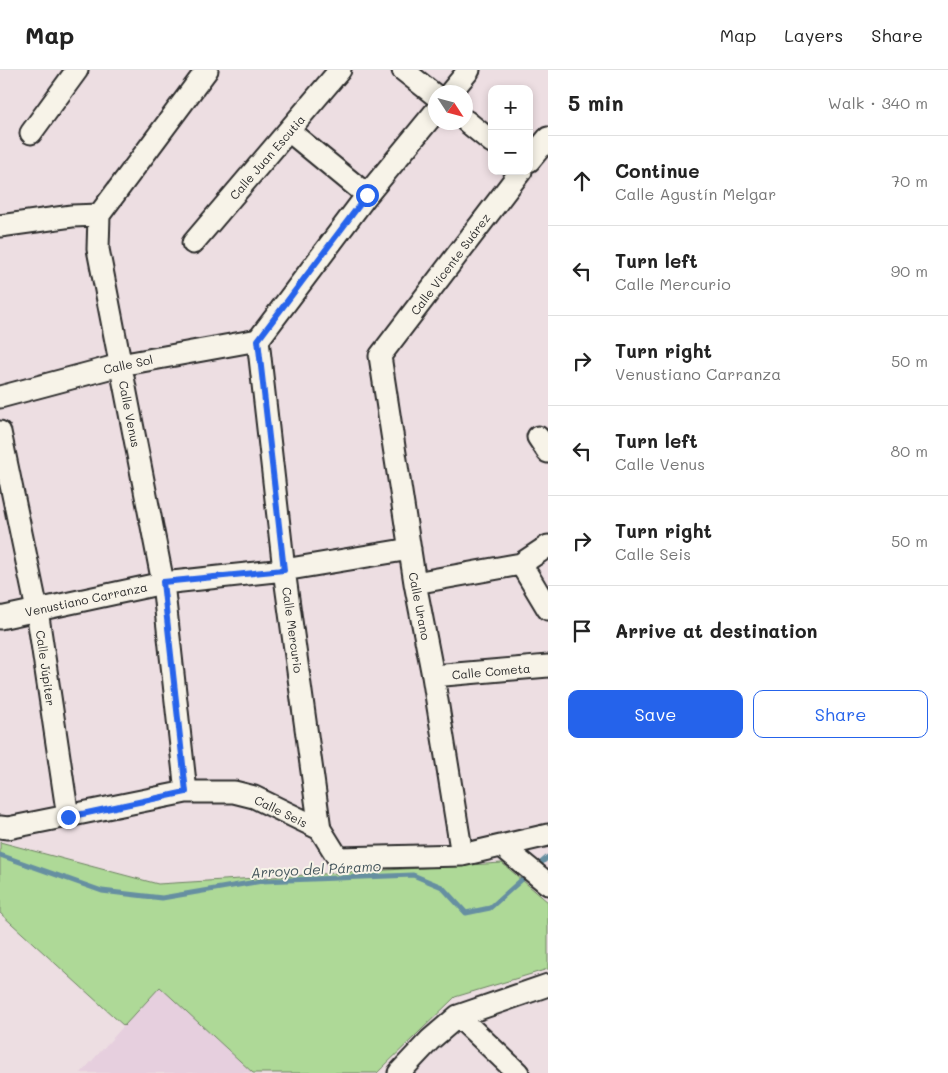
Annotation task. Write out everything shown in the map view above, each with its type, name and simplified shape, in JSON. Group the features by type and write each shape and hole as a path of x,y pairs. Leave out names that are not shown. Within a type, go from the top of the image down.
{"street":[{"path":"31,133 77,70"},
{"path":"0,226 72,216 100,215 207,70"},
{"name":"Calle Juan Escutia","path":"193,243 340,70"},
{"path":"403,70 428,90"},
{"path":"457,85 469,70"},
{"path":"258,340 367,195 428,121"},
{"path":"473,127 488,139"},
{"path":"289,131 367,195"},
{"path":"533,155 548,138"},
{"name":"Calle Vicente Suárez","path":"380,356 517,175"},
{"name":"Calle Venus","path":"100,215 98,249 163,582 186,792"},
{"name":"Calle Sol","path":"0,397 120,365 258,340"},
{"name":"Calle Mercurio","path":"258,340 284,570 320,829"},
{"name":"Calle Urano","path":"380,356 415,583 433,676 462,855"},
{"name":"Calle Júpiter","path":"0,432 37,610 68,817"},
{"path":"415,583 521,564 548,546"},
{"name":"Venustiano Carranza","path":"0,618 163,582 284,570 410,549"},
{"path":"521,564 548,609"},
{"name":"Calle Cometa","path":"433,676 548,666"},
{"name":"Calle Seis","path":"0,827 8,828 68,817 186,792 241,794 254,797 320,829 338,858 462,855 508,851 548,835"},
{"path":"508,851 548,884"},
{"path":"399,1073 430,1040 458,1016 548,985"},
{"path":"458,1016 518,1073"}],"shaded area":[{"path":"160,986 253,1073 81,1073"}],"green space":[{"path":"0,842 158,884 502,863 548,902 548,969 455,997 377,1073 253,1073 160,987 124,1026 0,913"}],"waterway":[{"name":"Arroyo del Páramo","path":"0,855 102,891 162,898 262,881 413,875 442,887 466,913 490,908 528,874"},
{"name":"Arroyo del Páramo","path":"535,868 548,857"}],"route":[{"path":"68,817 186,792 163,582 284,570 258,340 367,195"}]}
